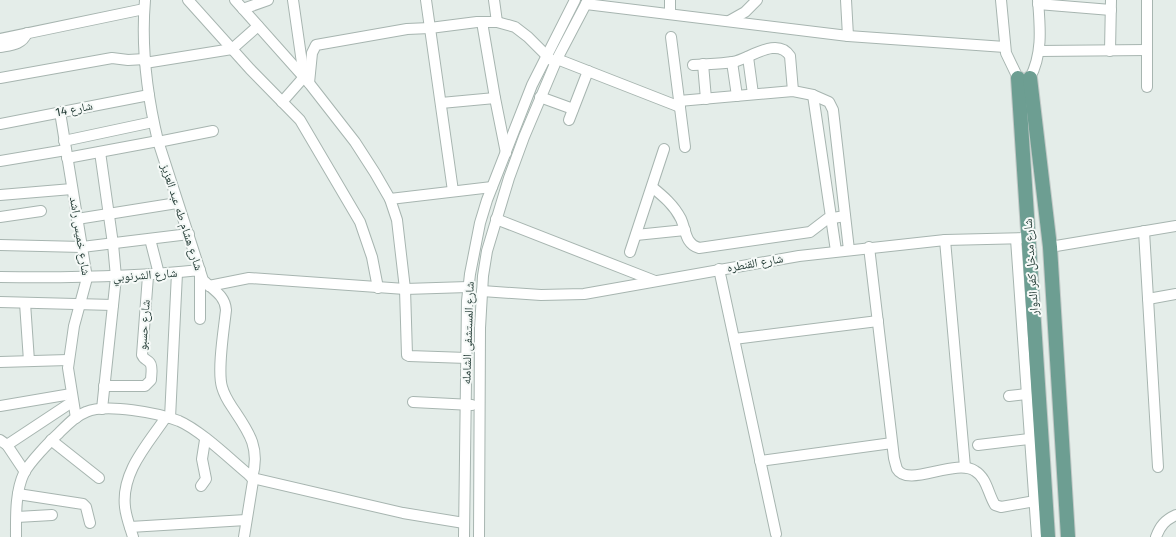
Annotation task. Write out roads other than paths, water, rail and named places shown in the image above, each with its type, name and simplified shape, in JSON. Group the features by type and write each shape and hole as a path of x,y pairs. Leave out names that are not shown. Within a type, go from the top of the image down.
{"main road":[{"name":"شارع مدخل كفر الدوار","path":"1024,78 1023,238 1035,438 1048,537"},
{"name":"شارع مدخل كفر الدوار","path":"1024,78 1050,247 1068,537"}],"street":[{"path":"188,0 300,120 360,222 372,257 378,288"},
{"path":"235,0 307,80 355,142 390,199 397,220 405,289 407,355 467,358"},
{"path":"243,9 268,0"},
{"path":"293,0 307,80"},
{"path":"426,0 453,191"},
{"path":"494,0 497,22"},
{"name":"شارع المستشفى الشامله","path":"464,537 468,286 480,223 492,187 532,86 575,0"},
{"path":"670,0 670,14"},
{"path":"729,21 745,12 757,0"},
{"path":"846,0 848,36"},
{"name":"شارع مدخل كفر الدوار","path":"1001,0 1004,47 1009,62 1024,78 1035,69 1039,51 1038,2"},
{"path":"1147,0 1147,87"},
{"path":"587,2 848,36 1004,47"},
{"name":"شارع المستشفى الشامله","path":"479,537 482,291 487,251 524,137 540,97 587,2"},
{"path":"1038,2 1111,5 1110,51"},
{"path":"0,39 144,4"},
{"name":"شارع هشام طه عبد العزيز","path":"144,4 145,61 153,122 177,203 203,280 221,295 225,302 221,386 252,438 255,460 244,537"},
{"path":"282,102 307,80 312,52 316,45 407,29 482,22 497,22 515,27 546,56 556,62 588,71 680,104 753,94 793,91 813,94 829,102 833,110 849,250"},
{"path":"482,22 494,98 506,153"},
{"path":"0,78 112,58 145,61 232,49 258,26"},
{"path":"0,47 18,43 25,38 27,33"},
{"path":"671,38 685,147"},
{"path":"706,99 698,65 732,62 767,48 778,49 788,53 791,58 793,91"},
{"path":"1039,51 1147,50"},
{"path":"748,57 753,94"},
{"path":"732,62 737,96"},
{"path":"569,120 588,71"},
{"name":"شارع 14","path":"0,124 149,94"},
{"path":"813,94 836,251"},
{"path":"540,97 573,109"},
{"path":"441,104 494,98"},
{"name":"شارع خميس راشد","path":"60,112 87,278 74,326 68,360 68,377 76,418"},
{"path":"0,160 66,150 153,122"},
{"path":"66,150 100,152 214,131"},
{"path":"820,150 837,148"},
{"path":"630,252 664,149"},
{"path":"100,152 116,277 102,409"},
{"path":"823,168 839,166"},
{"path":"652,186 673,206 680,218 688,241 699,248 810,232 831,217 845,216"},
{"path":"390,199 492,187"},
{"path":"0,195 72,189"},
{"path":"828,198 842,197"},
{"path":"77,220 177,203"},
{"path":"0,217 41,211"},
{"path":"496,219 656,281"},
{"path":"1050,247 1176,226"},
{"path":"636,235 685,230"},
{"path":"1144,231 1158,467"},
{"path":"0,245 82,248 189,234"},
{"name":"شارع القنطره","path":"482,291 563,295 602,292 751,263 836,251 945,240 1023,238"},
{"path":"150,239 159,274"},
{"path":"945,240 965,466"},
{"path":"869,247 892,443 898,471 905,476 926,475 965,466 982,477 994,505 1001,507 1035,501"},
{"path":"719,269 776,534"},
{"path":"200,270 200,320"},
{"name":"شارع الشرنوبي","path":"0,277 87,278 148,276 200,270"},
{"path":"177,273 168,418 132,467 129,474 125,499 132,532 246,520"},
{"name":"شارع حسبو","path":"104,386 145,386 151,380 150,364 142,355 148,276"},
{"path":"209,286 249,278 405,289 468,286"},
{"path":"1148,299 1176,294"},
{"path":"0,302 113,305"},
{"path":"25,302 29,361"},
{"path":"734,339 878,321"},
{"path":"0,362 68,360"},
{"path":"1009,396 1032,393"},
{"path":"0,406 72,398"},
{"path":"24,472 4,442 72,398"},
{"path":"413,402 480,406"},
{"path":"16,537 18,494 24,472 52,440 76,418 85,412 102,409 144,412 168,418 190,428 252,478 403,513 464,523"},
{"path":"978,445 1035,438 1037,537"},
{"path":"52,440 99,478"},
{"path":"201,486 206,479 202,459 205,440"},
{"path":"760,461 892,443"},
{"path":"18,494 83,504 86,507 90,523"},
{"path":"17,517 52,515"},
{"path":"1156,537 1160,527 1168,519 1176,515"}]}
